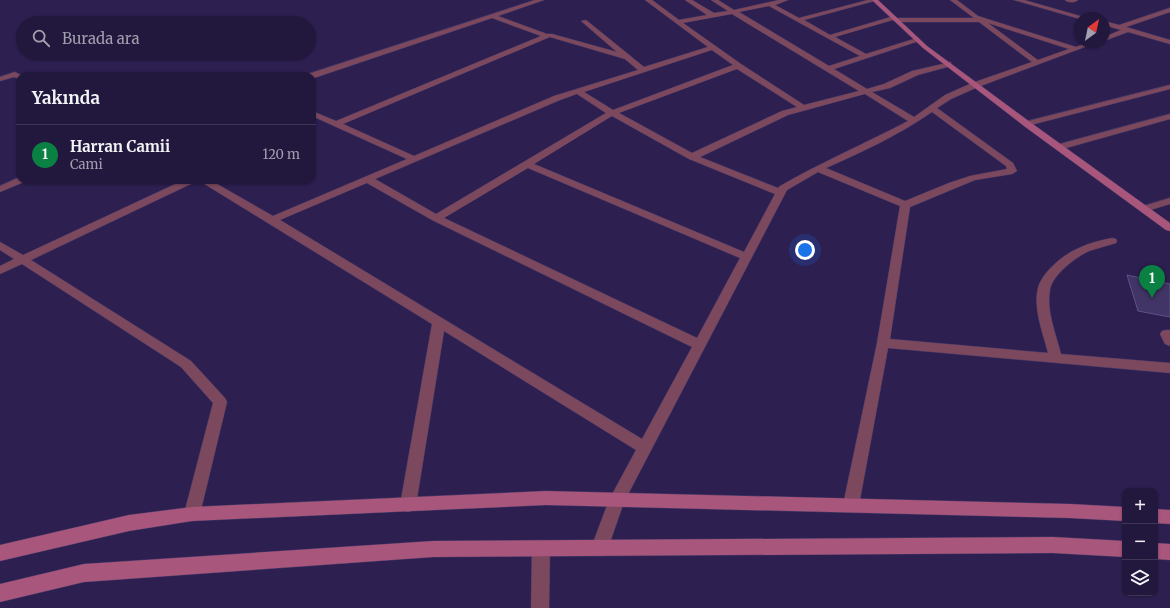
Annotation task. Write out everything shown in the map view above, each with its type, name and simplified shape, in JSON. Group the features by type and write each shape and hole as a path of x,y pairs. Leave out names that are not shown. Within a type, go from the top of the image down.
{"main road":[{"path":"875,0 917,40 975,85 1170,228"},
{"path":"0,553 129,523 192,514 546,498 852,505 1122,514"},
{"path":"1158,516 1170,517"},
{"path":"0,593 84,573 433,549 1053,545 1122,549"},
{"path":"1158,551 1170,552"}],"street":[{"path":"316,74 540,0"},
{"path":"648,0 712,48 803,108"},
{"path":"688,0 712,15"},
{"path":"714,0 913,120"},
{"path":"677,22 733,12 785,0"},
{"path":"798,20 875,0"},
{"path":"953,0 1038,63"},
{"path":"1017,0 1074,15"},
{"path":"1068,0 1075,0"},
{"path":"769,4 866,57"},
{"path":"1120,27 1170,10"},
{"path":"1155,15 1170,19"},
{"path":"491,16 547,36"},
{"path":"829,37 895,19 977,19 1076,49"},
{"path":"584,22 643,70"},
{"path":"1110,24 1170,42"},
{"path":"1110,37 1127,30"},
{"path":"336,124 550,35 627,57"},
{"path":"828,69 917,40"},
{"path":"272,220 557,98 712,48"},
{"path":"600,548 618,500 783,188 818,168 848,155 913,120 948,97 975,85 1076,49"},
{"path":"692,157 785,113 887,86 915,73 948,64"},
{"path":"436,218 612,114 738,66"},
{"path":"0,79 16,75"},
{"path":"1027,124 1170,87"},
{"path":"578,91 612,114 692,157 781,193"},
{"path":"818,168 905,205 952,185 973,178 1012,170 1010,166 932,108"},
{"path":"316,115 414,159"},
{"path":"1059,147 1170,116"},
{"path":"527,164 746,257"},
{"path":"367,179 436,218 700,345"},
{"path":"0,188 16,182"},
{"path":"0,270 184,184"},
{"path":"210,184 272,220 645,448"},
{"path":"1144,209 1170,201"},
{"path":"852,505 883,343 905,205"},
{"path":"1056,358 1046,315 1044,290 1047,280 1063,264 1081,250 1112,241"},
{"path":"0,245 186,364 220,402 192,514"},
{"path":"408,505 439,322"},
{"path":"1170,334 1166,334 1170,341"},
{"path":"883,343 1170,368"},
{"path":"540,608 541,549"}],"building":[{"path":"1127,275 1170,284 1170,317 1138,311"}],"place":[{"name":"Harran Camii","path":"1152,298"}]}
